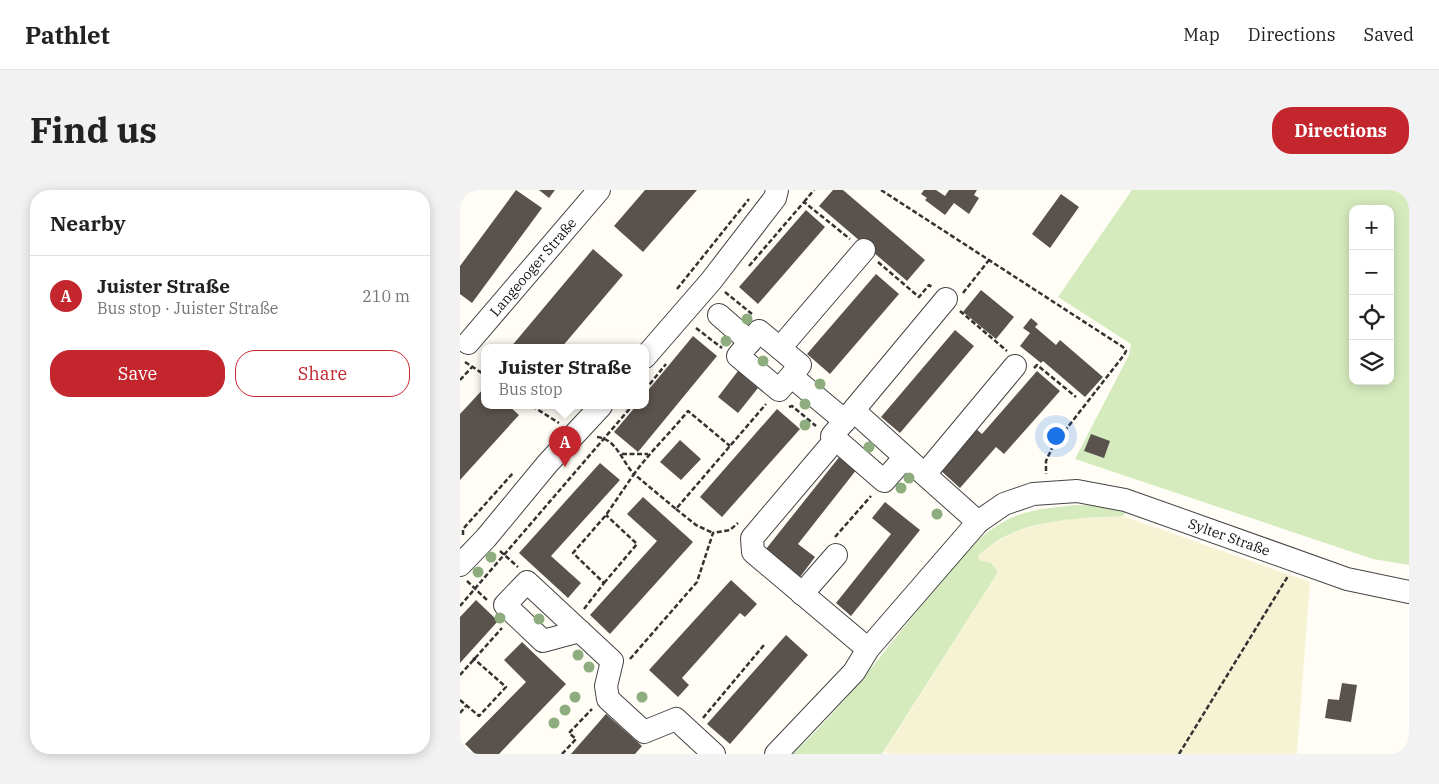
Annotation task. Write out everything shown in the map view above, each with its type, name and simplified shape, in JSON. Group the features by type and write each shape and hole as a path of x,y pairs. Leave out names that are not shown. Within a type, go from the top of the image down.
{"street":[{"name":"Langeooger Straße","path":"464,351 599,190"},
{"path":"649,352 711,281 775,198 778,190"},
{"path":"780,348 864,250"},
{"path":"868,649 752,552 752,538 843,421 950,302"},
{"path":"713,312 749,343 781,388 905,457 925,474 987,517 868,649 854,672 833,692 787,745 776,754"},
{"path":"749,343 780,348 800,365 781,388"},
{"path":"925,474 1015,366"},
{"path":"460,565 486,538 548,463 598,409"},
{"path":"843,421 884,481 905,457"},
{"name":"Sylter Straße","path":"987,517 1021,506 1047,493 1077,491 1125,500 1296,562 1374,586 1409,592"},
{"path":"802,594 836,556"},
{"path":"576,627 543,641 505,604 527,582 576,627 612,661 606,686 608,699 644,732 676,719 714,754"}],"path":[{"path":"745,270 814,190"},
{"path":"881,190 1124,347 1126,351 1053,446 1046,461 1047,493"},
{"path":"672,296 750,198"},
{"path":"804,202 919,297 929,285 1008,352 1004,357 1028,376 1037,364 1076,397"},
{"path":"950,302 989,260"},
{"path":"689,335 696,328 713,312 726,292 764,323 749,343 734,357 696,328"},
{"path":"464,351 472,367 481,373"},
{"path":"649,385 670,359"},
{"path":"460,380 472,367"},
{"path":"781,388 782,406 792,406 821,430 843,421"},
{"path":"676,509 781,388"},
{"path":"537,409 559,423"},
{"path":"460,606 630,409"},
{"path":"604,583 572,553 606,515 648,454 661,444 688,411 730,446"},
{"path":"605,439 622,454 625,464 634,474 696,525 714,533 730,530 743,519"},
{"path":"622,454 648,454"},
{"path":"464,542 463,529 516,470"},
{"path":"836,556 827,547 884,481"},
{"path":"576,627 604,583 637,544 606,515"},
{"path":"626,664 697,582 714,533"},
{"path":"494,546 528,576 527,582"},
{"path":"1180,754 1296,562"},
{"path":"460,675 473,658 515,614"},
{"path":"690,732 764,645"},
{"path":"460,700 478,716 506,687 473,658"},
{"path":"562,754 576,739 569,733 607,693"},
{"path":"460,713 466,706"}],"shaded area":[{"path":"1123,516 1310,582 1297,754 891,754 884,752 998,572 991,564 979,560 978,556 988,546 1020,530 1056,520"}],"green space":[{"path":"1132,190 1409,190 1409,565 1373,559 1075,459 1129,355 1131,344 1058,297"},
{"path":"1074,505 1107,506 1126,511 1123,516 1065,520 1027,527 993,543 978,556 979,560 991,563 998,572 882,754 792,754 842,703 957,561 981,538 993,528 1023,513"}],"building":[{"path":"516,190 542,208 472,303 460,294 460,266"},
{"path":"539,190 555,190 549,198"},
{"path":"645,190 697,190 643,252 614,226"},
{"path":"833,190 843,190 925,260 907,281 819,206"},
{"path":"924,190 936,190 945,196 949,190 977,190 974,195 979,198 969,214 954,203 945,215 925,200 927,198 921,194"},
{"path":"1061,194 1079,207 1050,248 1032,234"},
{"path":"806,210 825,227 758,304 739,287"},
{"path":"593,249 623,275 564,344 513,344"},
{"path":"876,274 899,294 830,374 807,354"},
{"path":"981,290 1014,317 996,339 963,312"},
{"path":"1031,318 1038,324 1035,327 1056,345 1060,340 1103,377 1085,397 1043,361 1041,363 1020,346 1030,333 1023,328"},
{"path":"955,330 974,346 900,433 881,417"},
{"path":"693,336 717,356 638,452 614,432 633,409 649,409 649,389"},
{"path":"738,371 758,388 738,413 718,397"},
{"path":"1037,371 1060,391 1004,454 996,447 960,488 939,469 975,428 982,434"},
{"path":"481,391 481,409 512,409 519,415 460,480 460,414"},
{"path":"777,409 800,429 722,517 700,497"},
{"path":"1091,434 1110,441 1104,458 1084,451"},
{"path":"680,440 701,459 681,480 660,462"},
{"path":"840,456 857,469 798,544 815,557 800,577 766,549"},
{"path":"600,463 620,480 551,556 581,583 568,598 519,553"},
{"path":"643,497 693,542 610,634 590,615 657,541 627,514"},
{"path":"885,502 920,530 851,616 836,603 891,534 872,518"},
{"path":"731,580 757,604 745,617 740,613 682,678 689,685 678,697 649,670"},
{"path":"476,600 498,621 460,663 460,617"},
{"path":"786,635 808,655 730,744 707,724"},
{"path":"522,642 566,684 499,754 475,754 465,744 526,682 504,660"},
{"path":"1342,683 1357,685 1351,722 1325,718 1328,699 1339,700"},
{"path":"606,714 642,746 635,754 571,754"}],"place":[{"name":"Juister Straße","path":"565,467"}]}
